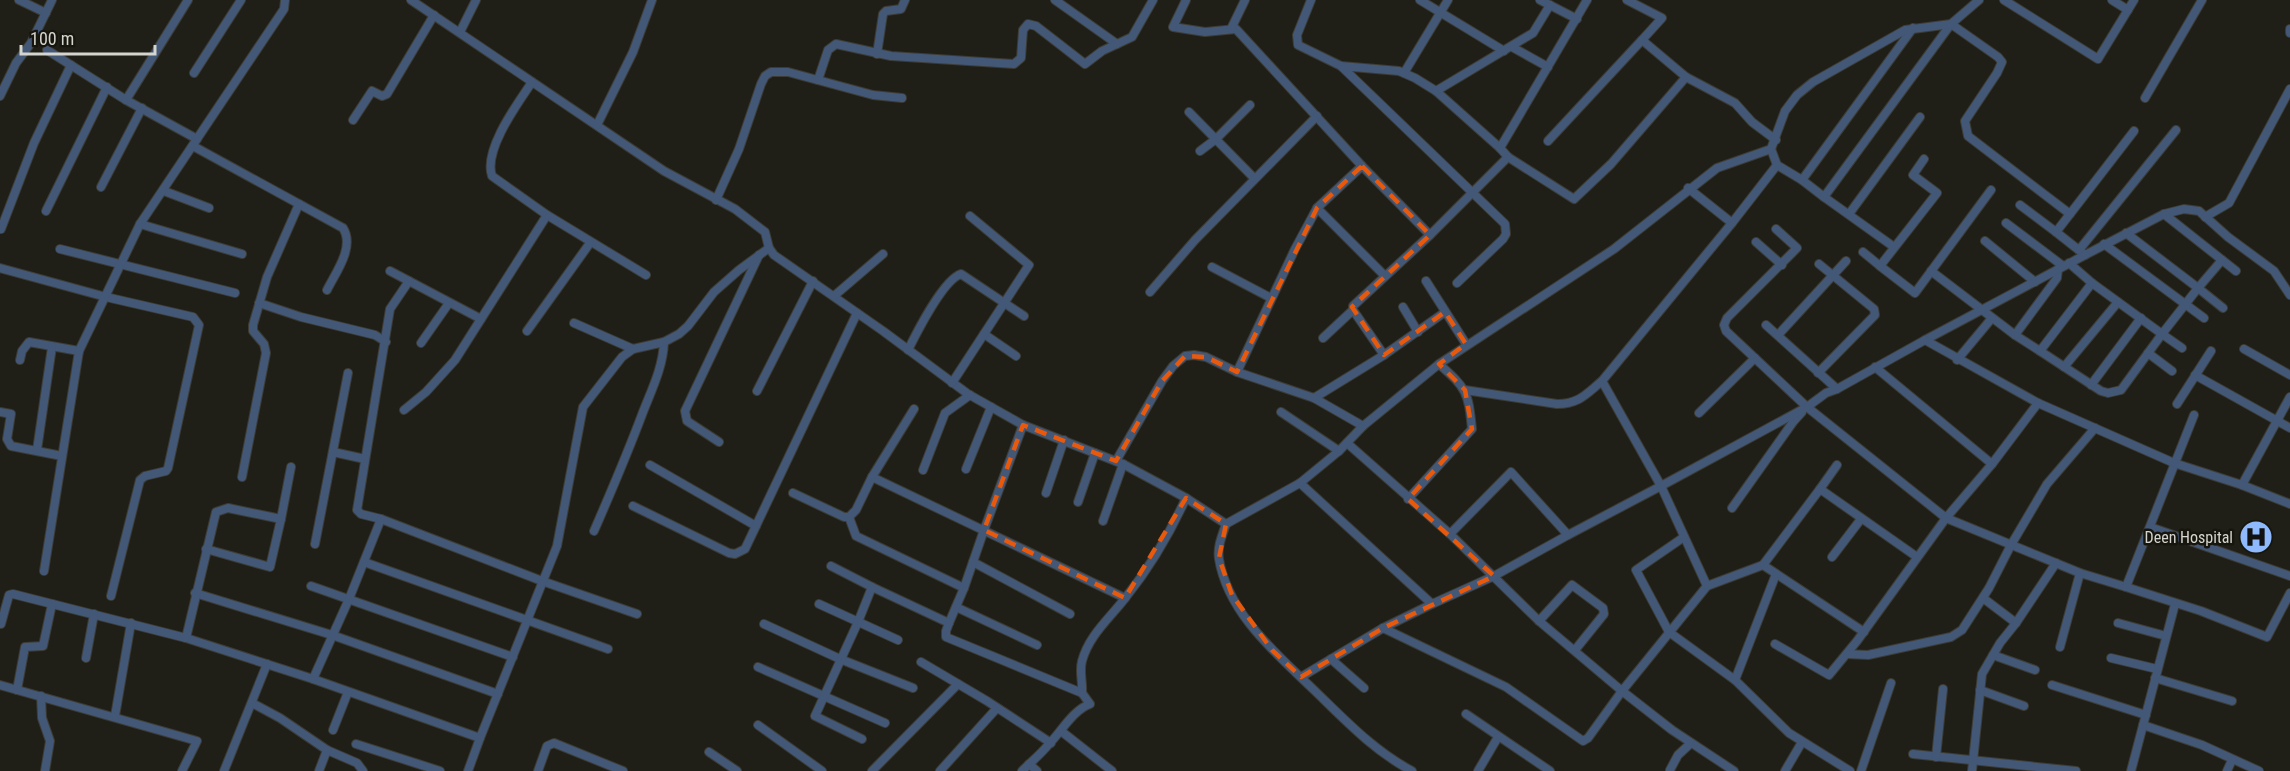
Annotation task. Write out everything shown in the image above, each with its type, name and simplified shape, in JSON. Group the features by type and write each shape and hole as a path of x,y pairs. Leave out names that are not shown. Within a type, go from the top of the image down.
{"street":[{"path":"19,0 46,13"},
{"path":"0,96 16,63 31,43 52,0"},
{"path":"126,100 188,0"},
{"path":"194,73 242,0"},
{"path":"44,571 79,351 141,224 284,9 285,0"},
{"path":"411,0 664,171 735,209 765,232 769,248 774,255 970,395 1023,425 1120,463 1186,498 1226,524"},
{"path":"460,32 476,0"},
{"path":"597,125 633,52 652,0"},
{"path":"877,54 883,14 886,11 901,9 905,0"},
{"path":"1055,0 1117,44"},
{"path":"818,80 828,50 836,44 877,54 1014,64 1021,58 1023,30 1028,24 1036,26 1085,64 1132,37 1151,0"},
{"path":"1186,0 1173,27 1205,32 1236,29 1290,90 1430,235"},
{"path":"1231,29 1245,0"},
{"path":"1299,0 1310,3 1297,35 1298,45 1341,66 1505,224 1506,234 1457,283"},
{"path":"1420,0 1508,49 1548,67"},
{"path":"1404,73 1448,0"},
{"path":"1540,0 1577,19"},
{"path":"1500,148 1587,0"},
{"path":"1548,141 1662,18 1627,0"},
{"path":"1824,197 1951,24 1979,0"},
{"path":"2004,0 2098,59 2134,0"},
{"path":"2112,0 2128,10"},
{"path":"2145,98 2202,0"},
{"path":"1436,92 1533,33 1550,5"},
{"path":"353,120 372,91 382,96 387,94 434,15"},
{"path":"1413,771 1401,768 1358,733 1272,650 1245,617 1232,595 1219,558 1220,542 1226,524 1300,483 1340,451 1363,426 1439,364 1466,344 1614,249 1717,168 1771,150 1785,111 1797,95 1813,82 1905,30 1951,24 1998,57 2002,62 1997,73 1965,121 1968,136 2070,214"},
{"path":"1802,180 1913,28"},
{"path":"1642,40 1686,77 1735,103 1752,122 1776,140"},
{"path":"47,50 195,143 343,228 347,235 347,248 327,290"},
{"path":"2,229 34,143 71,65"},
{"path":"1341,66 1404,73 1436,92 1508,157 1574,199 1611,164 1686,77"},
{"path":"716,200 739,149 765,76 771,72 788,72 873,95 902,98"},
{"path":"532,82 505,126 495,149 490,170 492,176 590,243 646,275"},
{"path":"46,211 107,87"},
{"path":"2205,216 2229,203 2290,89"},
{"path":"1200,151 1216,139 1250,105"},
{"path":"101,187 142,108"},
{"path":"1189,112 1254,178"},
{"path":"1150,292 1195,240 1317,116"},
{"path":"1849,214 1920,117"},
{"path":"1301,677 1383,628 1494,576 2064,266 2082,252 2176,130"},
{"path":"2056,232 2134,131"},
{"path":"1771,150 1777,165 1802,180 1894,247"},
{"path":"1323,338 1353,310 1353,306 1430,235 1508,157"},
{"path":"1880,266 1937,193 1913,175 1924,159"},
{"path":"1465,390 1557,404 1571,404 1579,400 1602,381 1777,165"},
{"path":"1237,372 1271,298 1317,208 1362,166"},
{"path":"1689,188 1732,223"},
{"path":"1863,252 1915,293 1991,190"},
{"path":"164,191 209,208"},
{"path":"242,477 267,347 253,331 271,266 299,204"},
{"path":"2020,206 2082,252"},
{"path":"1317,208 1385,276"},
{"path":"2082,252 2104,244 2164,214 2184,209 2199,211 2228,237 2274,271 2290,295"},
{"path":"2164,214 2236,271"},
{"path":"404,410 441,377 455,360 547,215"},
{"path":"952,383 1029,265 970,216"},
{"path":"2006,223 2182,348"},
{"path":"141,224 242,254"},
{"path":"1776,229 1797,248 1725,321 1726,331 1807,407 1946,518 2080,573 2201,611 2268,637 2290,593"},
{"path":"2126,233 2223,308"},
{"path":"1985,241 2035,282"},
{"path":"1756,242 1782,265"},
{"path":"527,331 590,243"},
{"path":"2104,244 2204,318"},
{"path":"468,771 557,546 583,408 622,357 633,349 664,342 679,334 714,292 769,248"},
{"path":"60,249 235,292"},
{"path":"834,296 883,254"},
{"path":"719,442 687,422 686,411 759,255"},
{"path":"1931,271 2015,335 2101,391 2115,393 2121,390 2162,334 2222,260"},
{"path":"1778,335 1846,261"},
{"path":"1818,374 1875,315 1874,309 1820,264"},
{"path":"2015,335 2064,266"},
{"path":"1212,267 1271,298"},
{"path":"0,268 106,297 193,317 200,325 170,463 166,471 145,476 140,480 111,597"},
{"path":"390,271 481,319"},
{"path":"908,350 927,313 956,275 965,275 1024,316"},
{"path":"410,281 390,309 357,510 361,514 381,519 542,581 637,614"},
{"path":"757,392 813,281"},
{"path":"1426,281 1466,344"},
{"path":"2040,351 2092,283"},
{"path":"2064,367 2118,302"},
{"path":"259,303 301,317 364,331 386,342"},
{"path":"421,344 449,303"},
{"path":"1403,307 1418,332"},
{"path":"1353,310 1384,355"},
{"path":"1314,398 1384,355 1445,312"},
{"path":"633,506 729,554 745,549 857,313"},
{"path":"1957,360 1992,318"},
{"path":"2091,385 2141,318"},
{"path":"574,323 633,349"},
{"path":"1766,325 1837,389"},
{"path":"984,334 1016,356"},
{"path":"1925,340 1957,360 2038,403 2174,463 2242,485 2290,504"},
{"path":"20,360 21,351 29,342 79,351"},
{"path":"594,531 626,459 663,357 664,342"},
{"path":"37,450 52,347"},
{"path":"2244,349 2290,375"},
{"path":"2177,404 2211,351"},
{"path":"2148,353 2172,371"},
{"path":"1104,521 1120,463 1162,381 1173,366 1185,357 1194,355 1206,357 1237,372 1314,398 1363,426"},
{"path":"1698,412 1755,358"},
{"path":"1408,499 1472,429 1469,402 1465,390 1439,364"},
{"path":"1875,367 1992,464"},
{"path":"315,544 348,373"},
{"path":"2194,375 2290,428"},
{"path":"1602,381 1661,486 1707,586"},
{"path":"923,470 945,413 970,395"},
{"path":"2242,485 2290,397"},
{"path":"1775,644 1829,675 1864,632 1946,518 1992,464 2038,403"},
{"path":"966,469 991,407"},
{"path":"1732,508 1793,422 1807,407"},
{"path":"793,493 844,517 849,517 856,510 872,477 914,409"},
{"path":"0,412 11,414 8,443 12,446 62,456"},
{"path":"1281,412 1340,451"},
{"path":"2126,587 2194,415"},
{"path":"1023,425 964,588 945,631 946,637 1082,693"},
{"path":"1847,654 1868,655 1951,637 1962,630 1983,598 2047,483 2095,428"},
{"path":"1046,493 1064,440"},
{"path":"1347,443 1450,534 1539,621 1622,691 1691,743 1734,771"},
{"path":"333,452 365,459"},
{"path":"1078,502 1095,453"},
{"path":"650,465 756,526"},
{"path":"1383,628 1506,687 1582,741 1588,738 1622,691 1707,586 1763,566 1837,465"},
{"path":"207,549 270,567 291,467"},
{"path":"1450,534 1511,471 1568,535"},
{"path":"872,477 1125,598"},
{"path":"1300,483 1432,604"},
{"path":"1820,489 1917,557"},
{"path":"1022,771 1077,712 1089,704 1082,693 1082,662 1091,639 1125,598 1175,523 1186,498"},
{"path":"186,638 216,512 228,508 281,519"},
{"path":"849,517 856,536 964,588"},
{"path":"313,680 381,519"},
{"path":"1832,557 1861,519"},
{"path":"2150,527 2290,576"},
{"path":"1684,537 1636,570 1669,632 1735,680 1789,733 1850,771"},
{"path":"973,561 1070,614"},
{"path":"364,562 608,649"},
{"path":"1972,771 1982,674 2000,643 2056,563"},
{"path":"831,566 949,623"},
{"path":"1763,566 1864,632"},
{"path":"2060,647 2080,573"},
{"path":"1735,680 1776,574"},
{"path":"1539,621 1572,585 1603,608 1604,614 1575,650"},
{"path":"310,586 513,657"},
{"path":"862,740 815,717 872,587"},
{"path":"195,593 332,635 498,694"},
{"path":"1,624 9,595 13,594 186,638 480,738"},
{"path":"1983,598 2016,623"},
{"path":"17,690 25,647 43,646 52,604"},
{"path":"819,604 898,640"},
{"path":"2134,770 2143,725 2175,604"},
{"path":"956,607 1037,645"},
{"path":"86,658 94,614"},
{"path":"115,716 131,623"},
{"path":"2118,623 2166,636"},
{"path":"764,624 840,659 913,688"},
{"path":"1993,655 2035,670"},
{"path":"2111,658 2157,669"},
{"path":"1331,659 1364,688"},
{"path":"921,662 998,708 1050,743"},
{"path":"225,771 267,664"},
{"path":"758,667 885,723"},
{"path":"2155,678 2232,701"},
{"path":"1860,771 1891,683"},
{"path":"872,771 958,684"},
{"path":"0,685 197,741 182,771"},
{"path":"2052,685 2146,715"},
{"path":"1936,757 1943,689"},
{"path":"1980,690 2024,706"},
{"path":"333,730 348,692"},
{"path":"41,696 42,718 50,741 45,771"},
{"path":"252,703 280,717 327,750 357,763 363,771"},
{"path":"940,771 998,708"},
{"path":"1466,714 1550,771"},
{"path":"758,725 822,771"},
{"path":"2143,725 2202,745 2259,771"},
{"path":"1061,731 1112,771"},
{"path":"1478,771 1498,737"},
{"path":"1785,771 1802,742"},
{"path":"538,771 547,746 554,743 623,771"},
{"path":"1670,770 1678,755 1691,743"},
{"path":"356,744 440,771"},
{"path":"319,771 327,750"},
{"path":"709,752 737,771"},
{"path":"1913,754 2076,771"},
{"path":"2227,771 2232,760"},
{"path":"1029,764 1037,771"}],"highlighted area":[{"path":"1362,166 1430,235 1352,307 1384,355 1445,312 1466,344 1439,364 1465,390 1472,429 1408,499 1494,576 1383,628 1301,677 1272,650 1232,595 1219,558 1226,524 1186,498 1125,598 984,530 1023,425 1116,461 1162,381 1185,356 1206,357 1237,372 1317,208"}],"place":[{"name":"Deen Hospital","path":"2256,537"}]}
